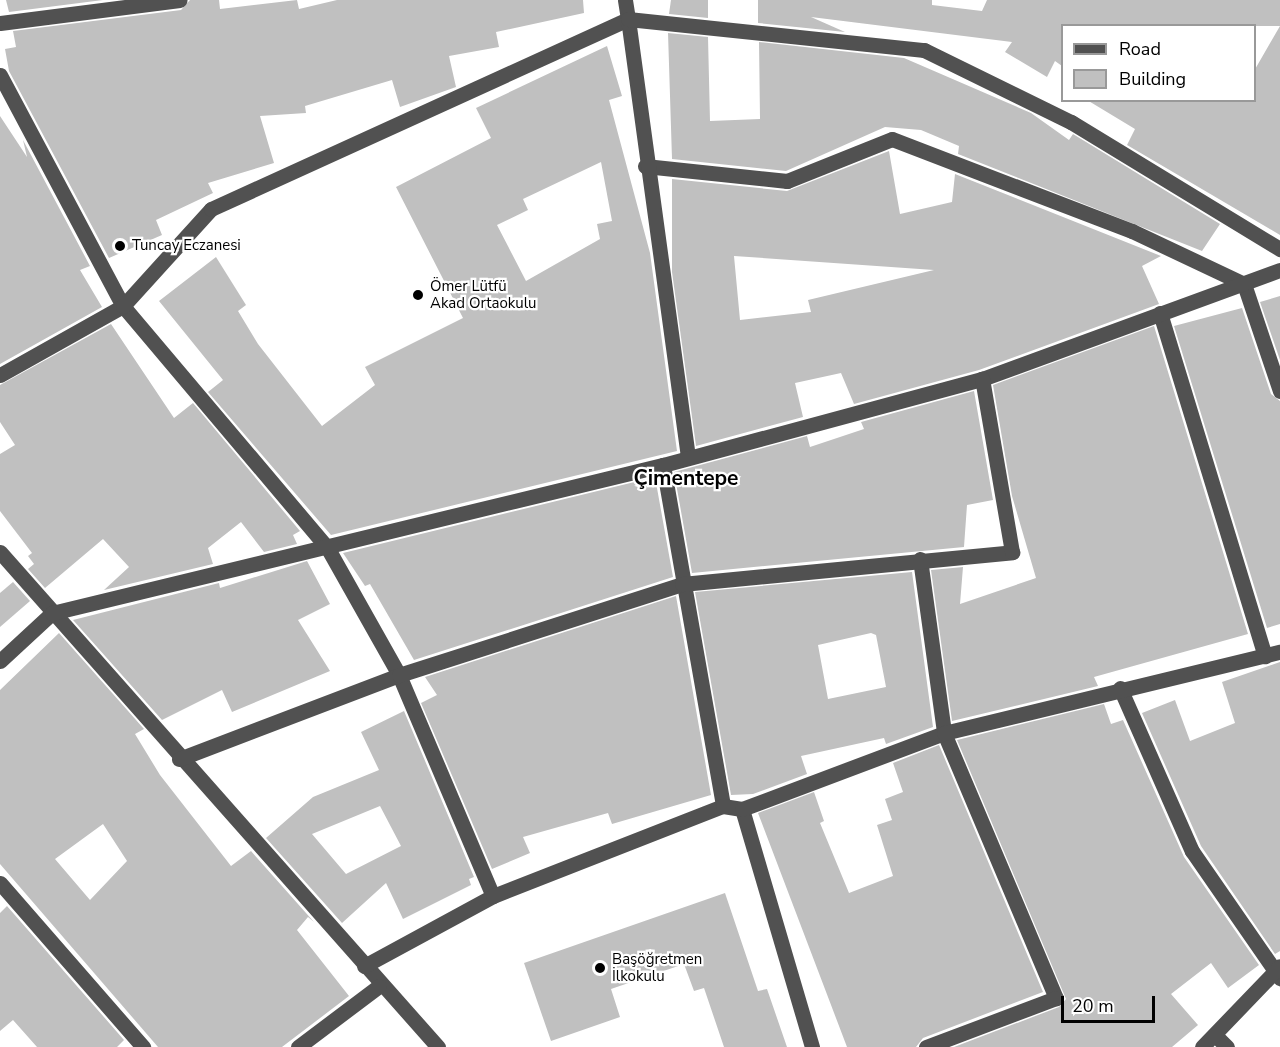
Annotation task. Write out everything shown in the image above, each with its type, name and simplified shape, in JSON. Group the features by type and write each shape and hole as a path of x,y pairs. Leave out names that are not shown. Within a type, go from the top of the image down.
{"street":[{"path":"0,23 180,0"},
{"path":"625,0 645,166 688,457"},
{"path":"0,375 123,306 211,208 628,19 924,50 1071,122 1280,249"},
{"path":"0,75 123,306 327,547 399,675 492,896"},
{"path":"645,166 787,181 892,139 1132,231 1244,284 1280,391"},
{"path":"0,661 52,613 663,465 982,379 1280,270"},
{"path":"1160,313 1265,656"},
{"path":"179,759 399,675 682,584 920,559 1012,552 982,379"},
{"path":"663,465 682,584 723,806"},
{"path":"0,552 179,759 364,966 379,986 438,1047"},
{"path":"920,559 944,733 1056,998 926,1047"},
{"path":"364,966 492,896 723,806 742,809 944,733 1120,688 1280,652"},
{"path":"1120,688 1192,851 1278,971 1202,1047"},
{"path":"742,809 812,1047"},
{"path":"0,883 143,1047"},
{"path":"298,1047 379,986"},
{"path":"1215,1035 1227,1047"}],"building":[{"path":"6,0 103,0 9,12"},
{"path":"190,0 219,0 220,9 297,0 299,9 337,0 583,0 584,13 496,32 499,47 449,56 456,87 400,107 392,80 305,106 306,113 260,116 274,163 208,183 213,193 156,220 162,235 109,258 9,71 5,49 16,47 13,31 181,10"},
{"path":"671,0 708,0 708,18 669,14"},
{"path":"758,0 932,0 932,5 982,11 987,0 1280,0 1280,26 1061,24 1061,65 1055,61 1047,77 1005,52 1012,42 811,17 845,32 758,23"},
{"path":"1280,26 1280,235 1127,145 1135,129 1090,102 1256,102 1256,68"},
{"path":"668,33 708,37 710,121 760,119 759,42 904,58 1031,113 1069,140 1073,134 1220,224 1202,251 958,154 959,146 921,130 885,127 786,171 672,159"},
{"path":"607,46 622,96 609,100 650,253 677,451 331,535 208,392 223,380 159,301 216,257 246,305 238,311 258,344 322,426 375,385 365,367 463,318 396,187 491,138 476,108","holes":["601,162 612,221 597,224 600,239 526,281 497,225 528,210 523,199"]},
{"path":"0,116 27,157 23,140 90,266 80,270 102,307 0,364"},
{"path":"889,151 900,214 952,202 955,174 1161,256 1142,266 1159,304 979,370 854,404 841,373 795,383 803,417 696,446 672,272 672,179 787,191","holes":["734,256 934,270 808,300 811,312 740,320"]},
{"path":"1280,296 1280,360 1260,302"},
{"path":"1242,308 1271,394 1280,401 1280,624 1267,628 1174,326"},
{"path":"111,324 174,418 193,403 300,531 293,535 297,544 264,552 241,522 208,548 213,564 104,590 129,567 103,539 45,588 28,569 34,564 28,556 32,553 0,511 0,454 15,445 0,422 0,385"},
{"path":"1154,326 1248,634 1094,677 1098,686 952,721 931,570 963,567 960,604 1036,578 1012,496 993,385"},
{"path":"974,391 993,500 967,505 964,547 692,573 674,472 807,436 810,447 864,429 861,422"},
{"path":"655,477 673,577 414,660 370,584 365,586 343,553"},
{"path":"307,561 330,604 298,620 330,671 232,712 222,690 162,720 73,620 219,583 220,588"},
{"path":"912,572 933,727 886,744 884,738 801,756 807,774 753,794 731,795 695,592","holes":["871,633 876,635 886,687 828,699 818,645"]},
{"path":"13,582 30,601 0,627 0,593"},
{"path":"676,596 711,795 612,824 608,813 523,837 530,853 492,869 421,703 437,695 425,677"},
{"path":"59,633 144,729 135,734 160,775 231,866 251,851 314,922 308,917 297,930 349,996 282,1047 158,1047 0,864 0,690","holes":["103,824 127,861 90,900 55,859"]},
{"path":"1280,662 1280,951 1275,954 1201,846 1142,713 1175,700 1190,741 1235,723 1222,682"},
{"path":"1104,704 1111,724 1123,720 1184,857 1259,965 1228,988 1211,963 1171,994 1198,1025 1172,1047 954,1047 1059,1007 1066,999 957,740"},
{"path":"404,711 474,877 469,879 471,885 403,919 386,883 342,923 266,838 313,797 379,770 361,732","holes":["380,806 401,846 346,874 312,834"]},
{"path":"939,745 1043,992 923,1038 916,1047 847,1047 758,813 814,792 824,821 820,823 849,893 893,876 877,825 892,820 885,799 903,792 893,763"},
{"name":"Başöğretmen İlkokulu","path":"725,893 758,991 767,989 787,1047 724,1047 704,988 694,991 684,964 611,989 620,1017 551,1041 524,963"},
{"path":"7,906 124,1040 117,1047 37,1047 13,1020 0,1031 0,913"}],"place":[{"name":"Tuncay Eczanesi","path":"120,246"},
{"name":"Ömer Lütfü Akad Ortaokulu","path":"418,295"},
{"name":"Başöğretmen İlkokulu","path":"600,968"}],"district":[{"name":"Çimentepe","path":"686,478"}]}
